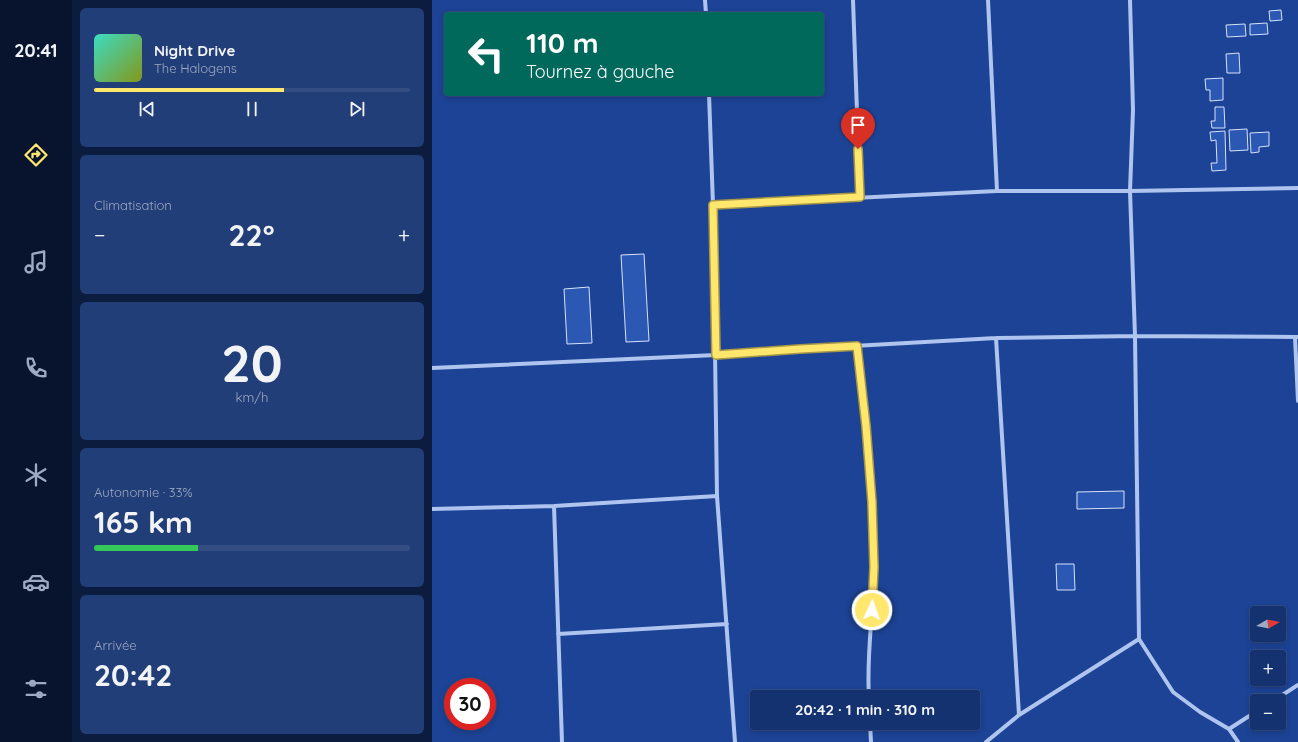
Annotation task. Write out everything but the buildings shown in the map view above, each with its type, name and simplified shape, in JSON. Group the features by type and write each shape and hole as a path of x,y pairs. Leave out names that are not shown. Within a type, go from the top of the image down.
{"street":[{"path":"705,0 706,12"},
{"path":"853,0 860,197"},
{"path":"988,0 997,191"},
{"path":"1130,0 1133,110 1130,191 1135,336 1139,639 1173,692 1200,712 1229,729 1238,742"},
{"path":"709,96 716,355 717,496 735,742"},
{"path":"713,205 997,191 1130,191 1298,188"},
{"path":"432,368 716,355 996,338 1135,336 1297,337 1298,401"},
{"path":"996,338 1019,715"},
{"path":"857,346 866,426 872,502 874,567 869,690"},
{"path":"432,509 554,506 717,496"},
{"path":"554,506 562,742"},
{"path":"558,634 727,624"},
{"path":"986,742 1019,715 1139,639"},
{"path":"1284,694 1298,685"},
{"path":"1229,729 1250,716"},
{"path":"870,730 871,742"}],"route":[{"path":"858,149 860,197 713,205 716,355 857,346 866,426 872,502 874,567 872,610"}]}
